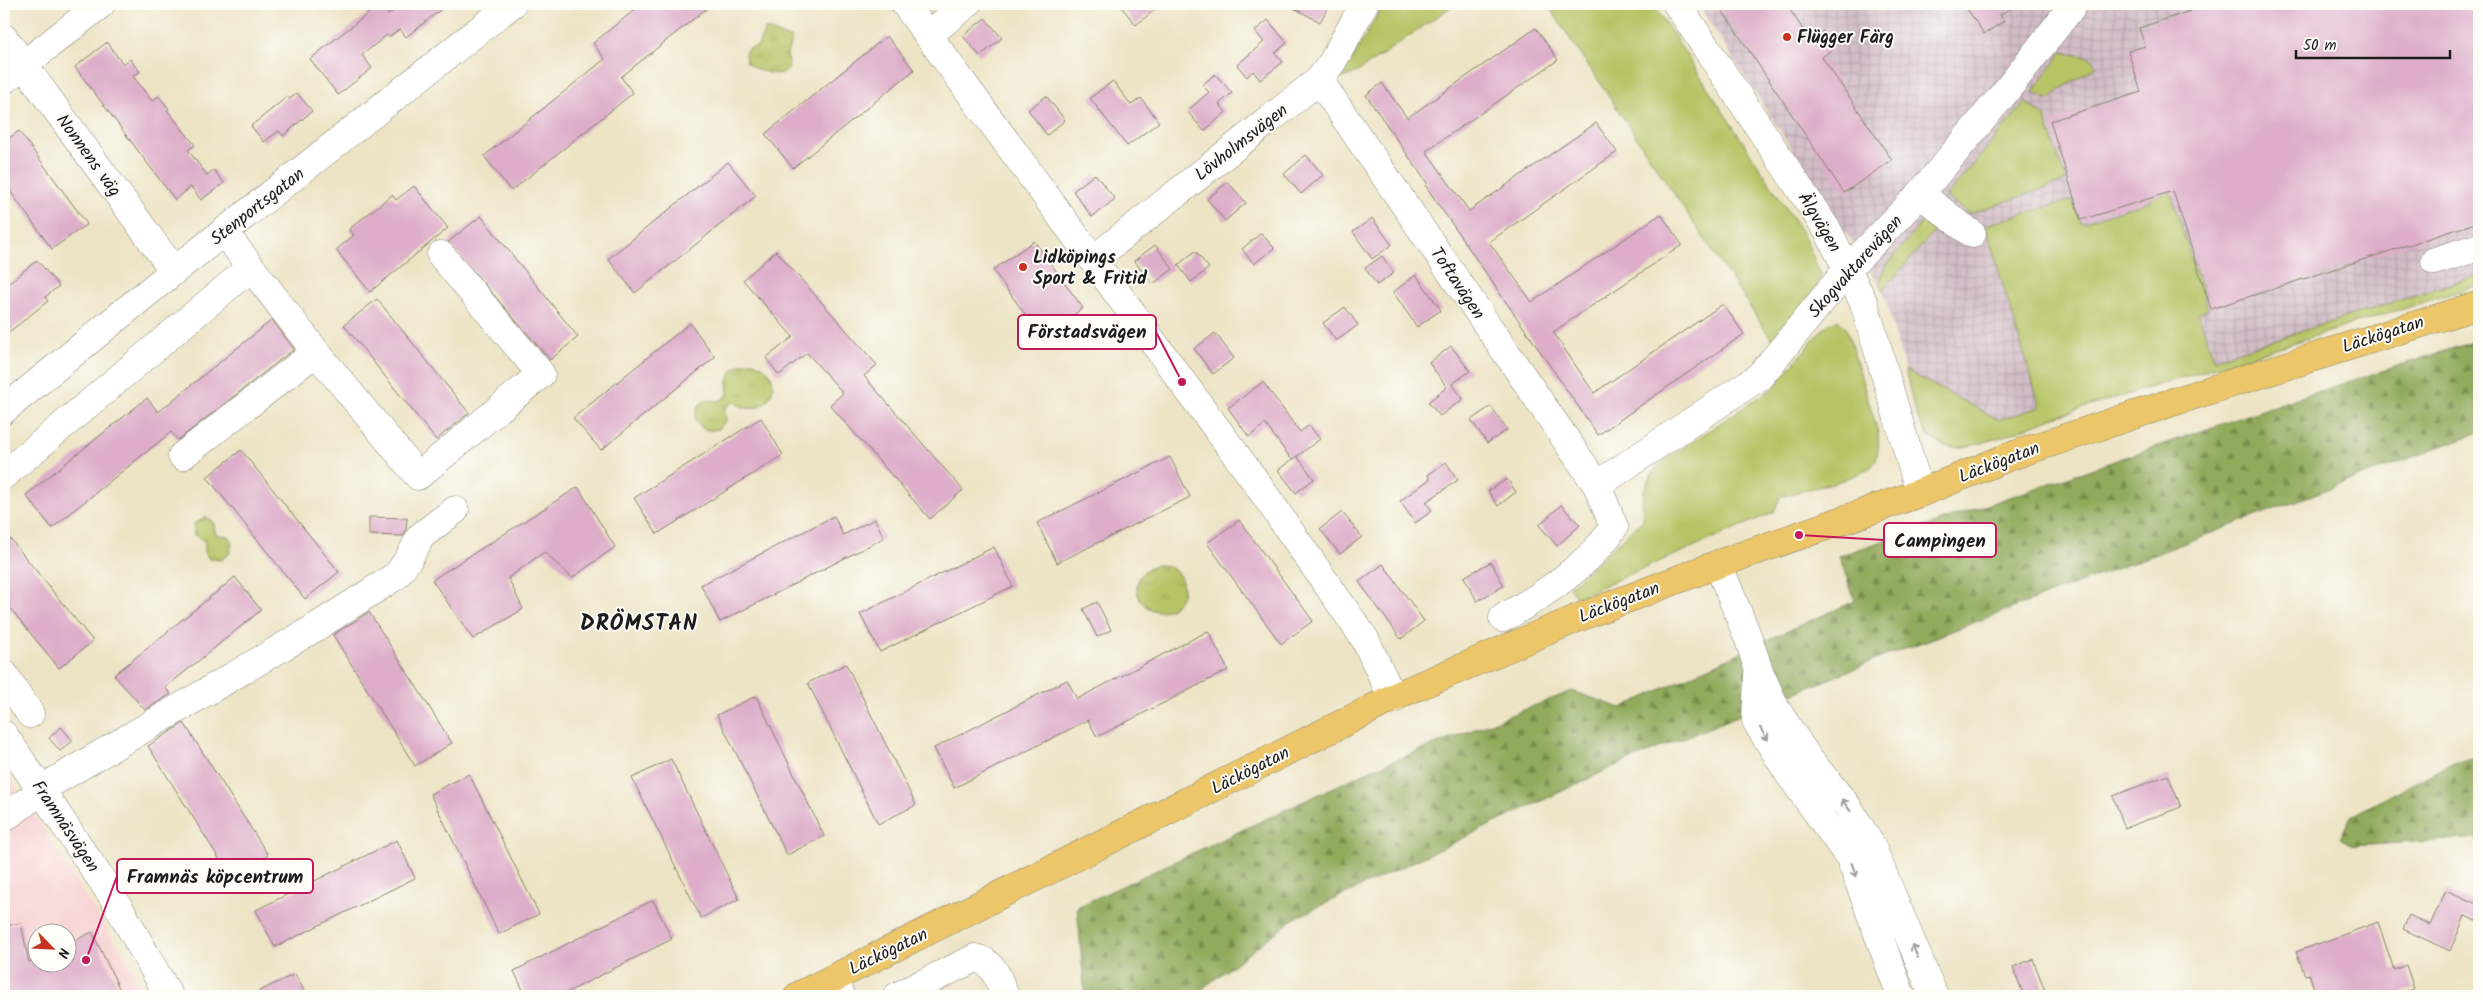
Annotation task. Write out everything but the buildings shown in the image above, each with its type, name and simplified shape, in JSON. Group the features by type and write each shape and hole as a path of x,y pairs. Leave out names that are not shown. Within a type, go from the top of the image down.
{"main road":[{"name":"Läckögatan","path":"798,996 837,987 1393,699 1580,617 1718,564 1920,493 2012,456 2191,396 2479,305"}],"street":[{"path":"14,73 101,4"},
{"name":"Stenportsgatan","path":"4,410 174,271 512,4"},
{"path":"905,4 1247,470 1365,639 1393,699"},
{"path":"928,35 967,4"},
{"name":"Lövholmsvägen","path":"1094,259 1319,80 1333,60 1364,4"},
{"name":"Älgvägen","path":"1677,4 1828,231 1848,270 1864,303 1920,493"},
{"name":"Skogvaktarevägen","path":"1597,485 1760,376 1848,270 1920,194 2006,91 2074,4"},
{"name":"Nonnens väg","path":"4,38 14,73 174,271"},
{"name":"Toftavägen","path":"1319,80 1597,485"},
{"path":"1920,194 1972,234"},
{"path":"224,232 316,352 418,476 541,374 441,255"},
{"path":"2434,261 2479,247"},
{"path":"4,476 251,267"},
{"path":"182,456 316,352"},
{"path":"1503,618 1536,600 1604,544 1614,527 1597,485"},
{"path":"4,818 42,789 184,703 313,629 397,575 421,536 455,510"},
{"path":"1718,564 1749,640 1759,671 1776,709 1808,758 1848,807 1871,845 1934,996"},
{"path":"1759,671 1756,721 1789,774 1850,858 1901,996"},
{"path":"4,674 30,714"},
{"name":"Framnäsvägen","path":"4,736 42,789 113,897 169,996"},
{"path":"897,996 975,958 985,960 993,967 1005,996"}],"shaded area":[{"path":"1698,4 2479,4 2479,285 2047,420 1967,447 1958,448 1940,444 1929,438 1917,415 1883,290"},
{"path":"4,769 126,959 146,996 4,996"}],"green space":[{"path":"1406,4 1455,4 1359,71 1341,79 1383,5 1395,7"},
{"path":"1547,4 1653,4 1803,234 1822,277 1810,298 1772,340"},
{"path":"765,29 792,39 787,54 789,68 785,72 768,73 746,62 745,54 747,49 758,46"},
{"path":"2062,52 2091,58 2097,66 2061,89 2049,100 2033,92"},
{"path":"2025,102 2044,115 2066,181 1969,214 1946,197"},
{"path":"2161,163 2208,310 2198,313 2214,359 2479,275 2479,285 2061,415 1988,441 1973,445 1949,447 1938,443 1929,436 1922,427 1913,405 1905,370 1999,420 2040,407 1985,225 2072,200 2081,223 2150,201 2141,169"},
{"path":"1927,216 1938,227 1883,290 1880,281 1883,270"},
{"path":"1838,320 1846,328 1878,432 1877,455 1869,469 1846,479 1780,497 1774,512 1577,597 1569,587 1643,520 1642,503 1644,490 1649,478 1659,464 1773,388 1821,331 1830,323"},
{"path":"2479,340 2479,432 1883,657 1615,766 1295,918 1207,985 1196,996 1085,996 1077,907 1373,769 1572,691 1621,708 1855,601 1839,556 2288,401"},
{"path":"753,362 765,368 771,377 773,387 770,396 756,408 745,408 734,402 725,408 726,421 718,429 707,430 701,427 695,418 697,407 706,400 719,401 728,395 728,382 732,372 740,365"},
{"path":"205,517 213,521 216,535 228,536 232,542 230,553 221,560 209,559 205,552 205,541 194,535 194,524"},
{"path":"1155,565 1165,565 1179,575 1183,588 1179,601 1173,607 1165,611 1155,611 1141,601 1137,593 1137,583 1147,569"},
{"path":"2479,756 2479,838 2354,846 2340,838 2351,816 2450,764"}],"place":[{"name":"Flügger Färg","path":"1787,37"},
{"name":"Lidköpings Sport & Fritid","path":"1023,267"},
{"name":"Förstadsvägen","path":"1182,382"},
{"name":"Campingen","path":"1799,535"},
{"name":"Framnäs köpcentrum","path":"86,960"}],"district":[{"name":"DRÖMSTAN","path":"639,622"}]}
